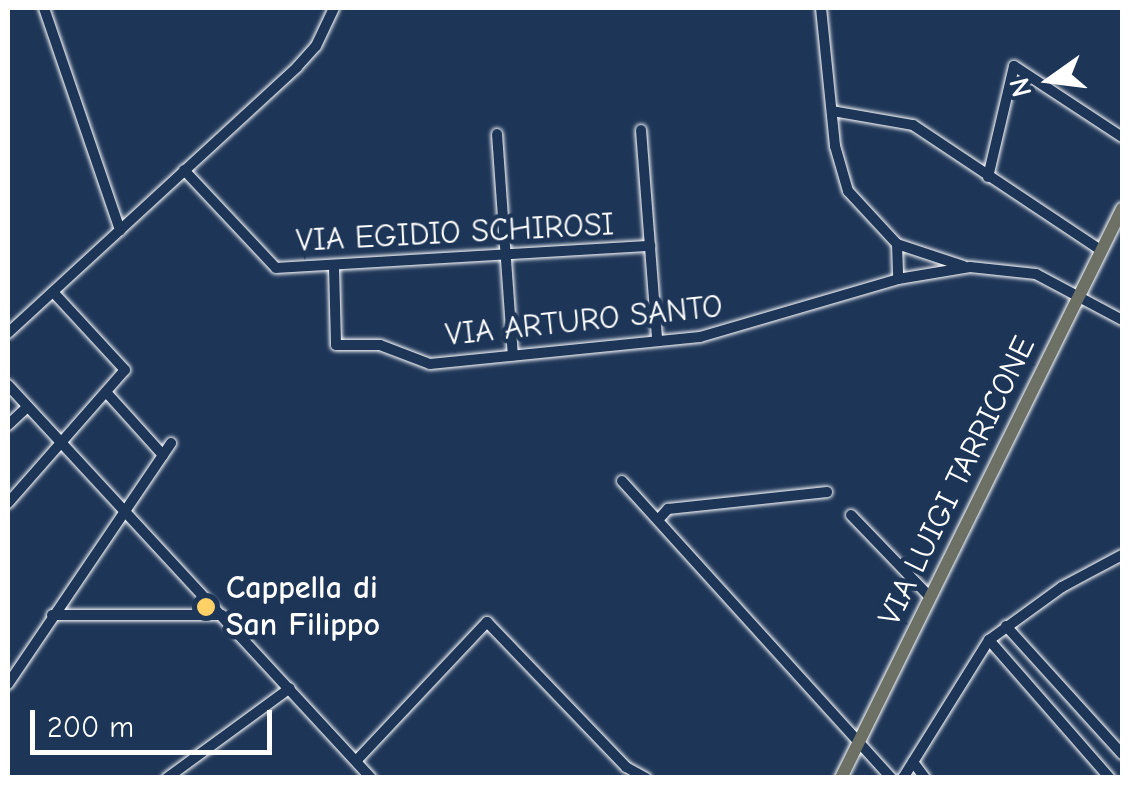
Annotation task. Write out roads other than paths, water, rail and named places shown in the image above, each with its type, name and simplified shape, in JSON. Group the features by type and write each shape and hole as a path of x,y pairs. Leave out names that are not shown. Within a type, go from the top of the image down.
{"main road":[{"name":"VIA LUIGI TARRICONE","path":"841,778 1122,210"}],"street":[{"path":"44,8 120,230"},
{"path":"8,333 316,46 334,8"},
{"path":"821,8 832,111 848,191 896,244 898,279"},
{"path":"988,176 1014,66 1122,137"},
{"path":"832,111 913,126 1102,251"},
{"path":"641,130 658,339"},
{"path":"496,134 512,352"},
{"name":"VIA EGIDIO SCHIROSI","path":"184,170 276,268 650,246"},
{"name":"VIA ARTURO SANTO","path":"896,244 970,267 1036,274 1122,320"},
{"name":"VIA ARTURO SANTO","path":"334,267 336,344 400,349 430,364 750,326 898,279 970,267"},
{"path":"8,502 125,370 53,292"},
{"path":"8,385 372,778"},
{"path":"106,392 163,455"},
{"path":"8,426 28,407"},
{"path":"8,684 171,444"},
{"path":"622,480 891,778"},
{"path":"658,520 668,509 827,492"},
{"path":"851,515 929,596"},
{"path":"904,778 988,640 1122,556"},
{"path":"52,615 222,615"},
{"path":"356,761 488,622 626,767 646,778"},
{"path":"1006,626 1122,754"},
{"path":"988,640 1110,778"},
{"path":"167,778 290,688"},
{"path":"913,762 925,778"}],"place":[{"name":"Cappella di San Filippo","path":"206,607"}]}
